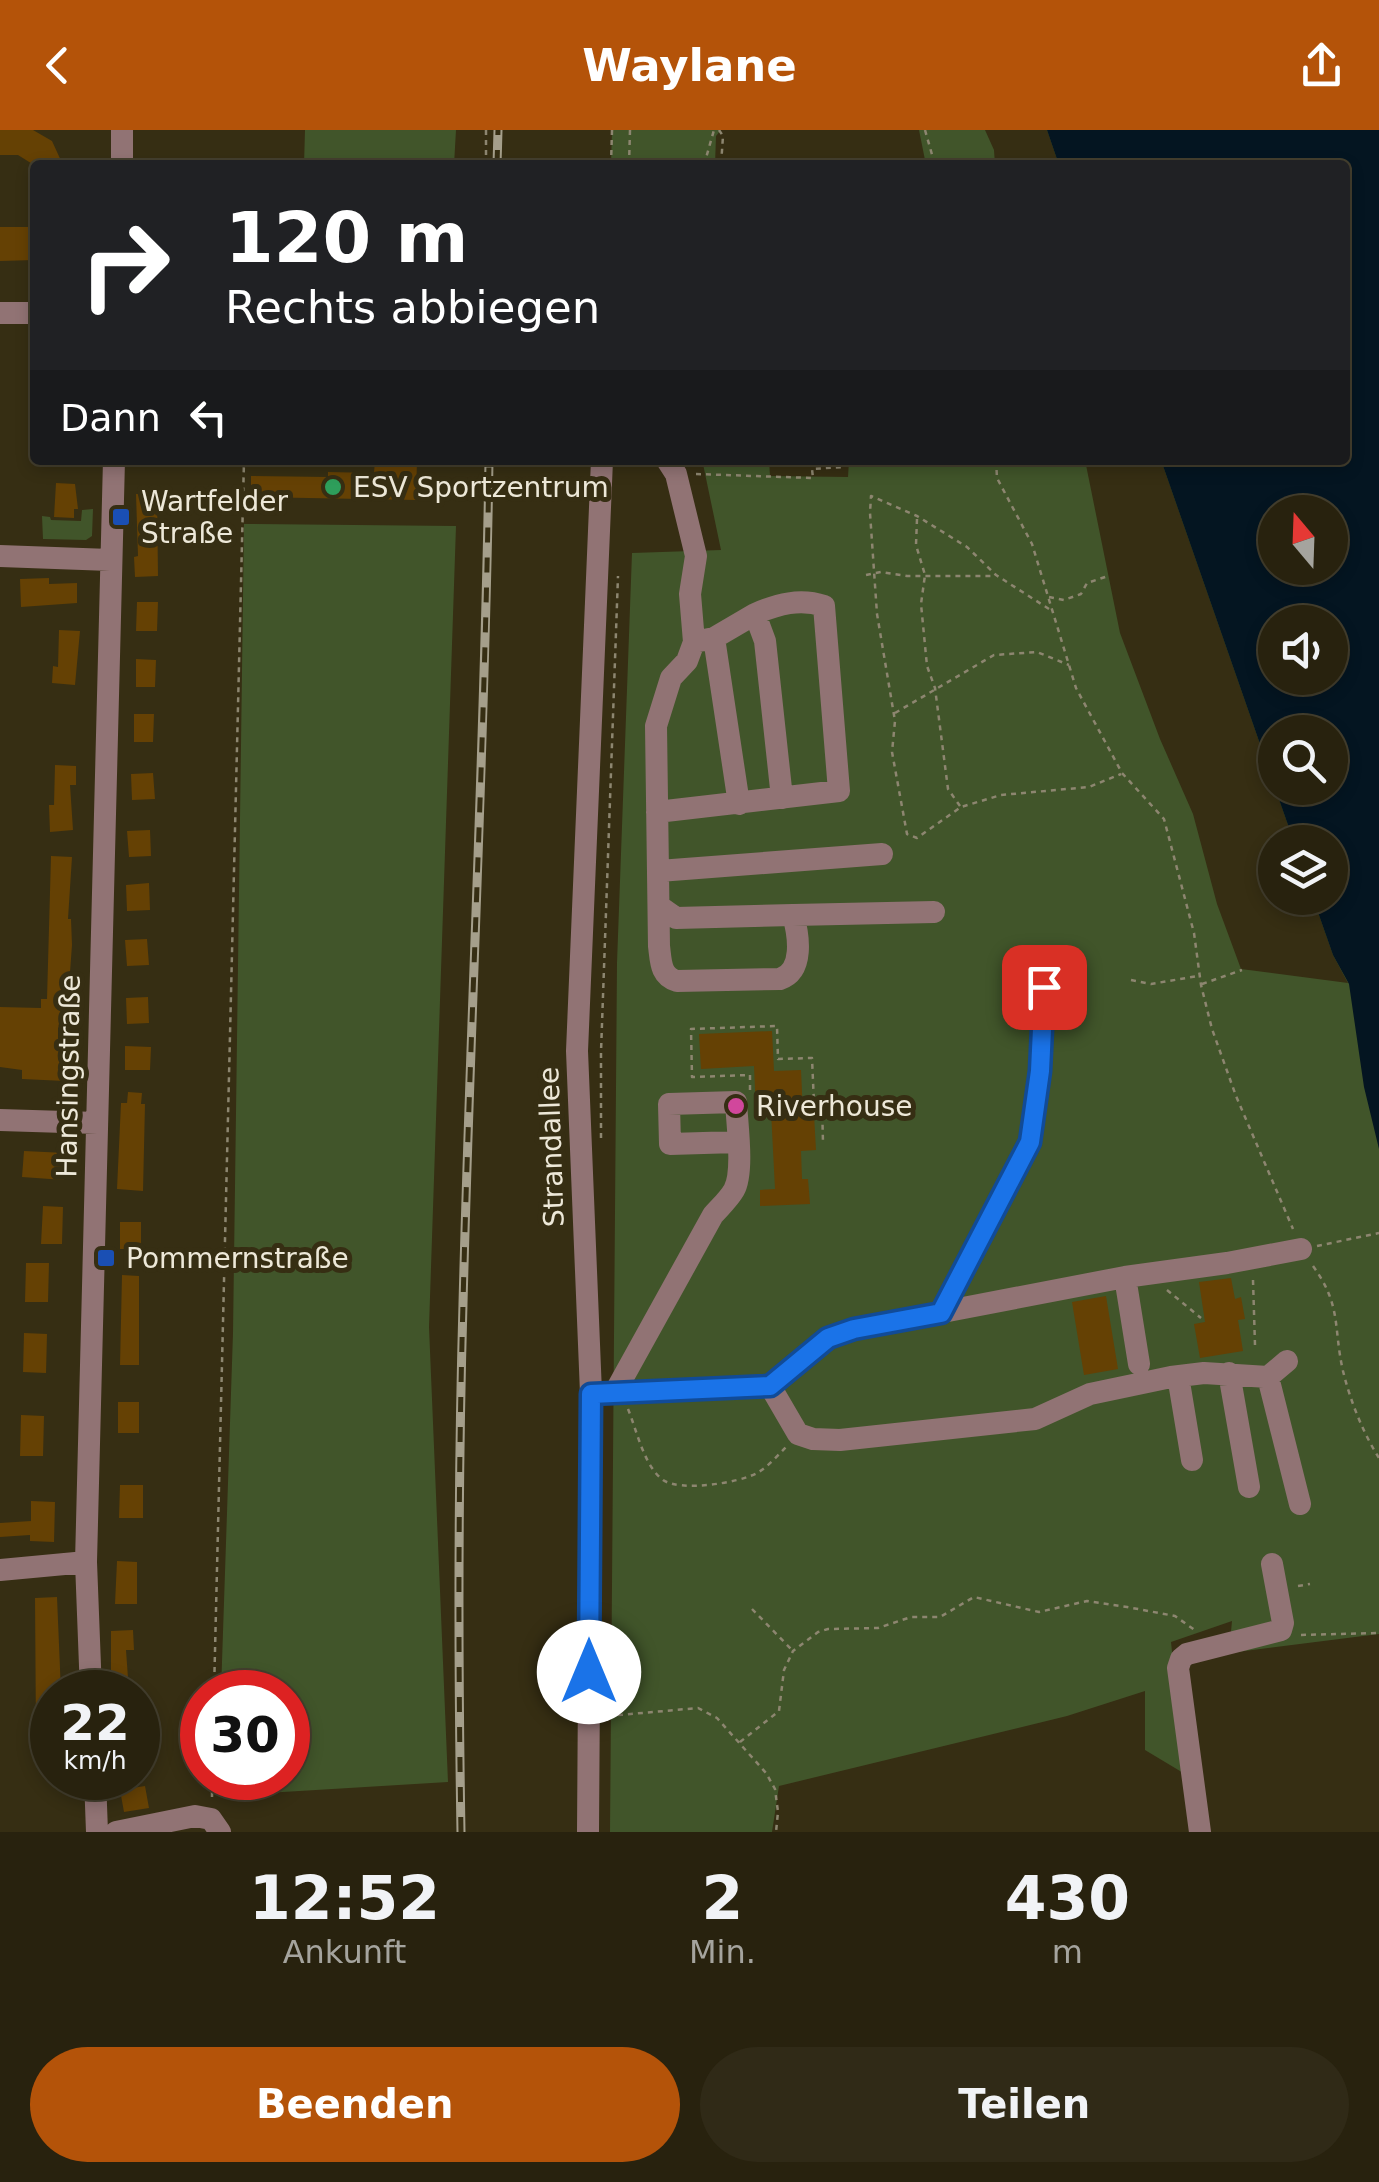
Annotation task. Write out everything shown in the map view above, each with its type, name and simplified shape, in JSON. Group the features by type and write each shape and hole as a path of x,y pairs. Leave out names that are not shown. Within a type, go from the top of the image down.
{"street":[{"path":"122,130 122,160"},
{"path":"0,312 30,314"},
{"name":"Hansingstraße","path":"90,1670 86,1562 114,465"},
{"name":"Strandallee","path":"588,1832 591,1394 577,1051 602,465"},
{"path":"671,467 696,556 690,594 704,640 739,804"},
{"path":"0,556 110,560"},
{"path":"657,812 839,790 824,606 810,602 777,605 704,640 672,678 656,726 657,812 659,871 659,946 669,979 776,980 790,976 797,962 794,915"},
{"path":"755,614 765,641 782,798"},
{"path":"659,871 882,854"},
{"path":"659,906 676,918 934,912"},
{"path":"941,1313 1030,1142 1040,1071 1044,987"},
{"path":"0,1120 97,1123"},
{"path":"618,1392 713,1215 735,1189 738,1142"},
{"path":"591,1394 770,1386 828,1338 854,1329 1136,1275 1301,1249"},
{"path":"1136,1275 1139,1364"},
{"path":"770,1386 798,1434 840,1440 1035,1419 1090,1394 1178,1376 1229,1373 1268,1377 1286,1361"},
{"path":"1229,1373 1249,1488"},
{"path":"1178,1376 1192,1460"},
{"path":"1268,1377 1300,1504"},
{"path":"0,1570 86,1562"},
{"path":"1200,1832 1178,1668 1187,1654 1281,1630 1272,1564"},
{"path":"95,1800 97,1832"},
{"path":"116,1832 195,1816 215,1826"}],"path":[{"path":"486,130 486,160"},
{"path":"611,160 612,130"},
{"path":"629,160 630,130"},
{"path":"706,160 716,130 722,136 721,160"},
{"path":"925,130 934,160"},
{"path":"215,1670 244,465"},
{"path":"671,467 813,478 812,469 843,465"},
{"path":"996,465 997,478 1032,544 1076,688 1122,773 1164,819 1194,933 1201,985 1236,1096 1301,1249 1332,1296 1344,1373 1367,1437 1379,1458"},
{"path":"1052,610 996,575 968,546 917,516 872,496 876,614 894,714 892,752 907,834 917,838 961,808 1001,795 1089,786 1122,773"},
{"path":"917,516 916,545 925,575 921,604 928,666 935,688 948,790 961,808"},
{"path":"866,575 996,575"},
{"path":"601,1146 618,576"},
{"path":"1047,597 1064,600 1082,594 1087,583 1108,576"},
{"path":"894,714 994,655 1037,652 1069,666"},
{"path":"1201,985 1242,970"},
{"path":"1131,980 1150,984 1199,975"},
{"path":"750,1075 692,1077 691,1029 776,1026 778,1059 812,1058 814,1104 822,1103 823,1142"},
{"path":"1301,1249 1379,1233"},
{"path":"1252,1258 1255,1345"},
{"path":"1136,1275 1201,1318"},
{"path":"618,1392 652,1468 666,1482 685,1487 738,1480 758,1472 798,1434"},
{"path":"740,1742 780,1711 784,1670 793,1651 805,1640 828,1629 878,1628 911,1618 940,1617 974,1598 1039,1612 1087,1601 1127,1606 1175,1616 1219,1646"},
{"path":"752,1609 793,1651"},
{"path":"1293,1636 1379,1633"},
{"path":"602,1716 639,1716 674,1708 698,1708 717,1718 775,1789 776,1832"},
{"path":"213,1800 215,1826"}],"green space":[{"path":"305,130 456,130 454,160 304,160"},
{"path":"612,130 721,130 716,136 715,160 611,160"},
{"path":"919,130 985,130 994,150 995,160 925,160"},
{"path":"1047,130 1379,130 1379,1634 1229,1653 1232,1621 1171,1642 1185,1774 1145,1750 1145,1691 1067,1716 779,1786 772,1832 610,1832 617,963 632,553 721,550 703,465 769,465 770,476 848,477 849,465 1086,465 1120,633 1193,814 1217,904 1241,969 1348,983 1319,915 1348,915 1348,825 1288,825 1281,805 1348,805 1348,715 1258,715 1258,738 1163,465 1350,465 1350,160 1057,160"},
{"path":"93,509 92,536 86,540 43,539 42,516 81,521 82,510"},
{"path":"244,524 456,526 429,1327 448,1782 310,1790 310,1670 222,1670 233,1333"}],"water":[{"path":"1047,130 1379,130 1379,1149 1364,1087 1349,984 1333,955 1319,915 1348,915 1348,825 1288,825 1281,805 1348,805 1348,715 1258,715 1258,738 1163,465 1350,465 1350,160 1057,160"}],"building":[{"path":"0,130 33,130 52,141 61,160 30,162 18,155 0,155"},
{"path":"0,227 30,227 30,260 0,261"},
{"name":"ESV Sportzentrum","path":"375,465 417,465 416,500 251,497 251,476 374,473"},
{"path":"56,483 75,484 78,509 74,509 74,518 54,517"},
{"path":"136,494 157,494 158,576 135,577"},
{"path":"49,578 49,584 77,583 77,603 21,607 20,579"},
{"path":"137,602 158,602 157,631 136,631"},
{"path":"59,630 80,631 75,685 52,683 53,666 58,667"},
{"path":"136,659 156,660 155,687 136,687"},
{"path":"134,714 154,714 153,742 134,742"},
{"path":"55,765 76,766 76,785 70,785 73,830 50,832 49,805 54,805"},
{"path":"153,773 155,799 132,800 131,774"},
{"path":"150,830 151,856 129,857 127,831"},
{"path":"51,856 72,857 68,919 72,945 66,1027 58,1028 58,1044 66,1044 65,1081 22,1079 22,1070 0,1067 0,1007 41,1008 41,999 47,999"},
{"path":"149,883 150,910 127,911 126,885"},
{"path":"147,939 149,965 127,966 125,940"},
{"path":"148,997 149,1023 127,1024 126,998"},
{"path":"772,1031 774,1071 801,1070 803,1115 814,1115 816,1150 801,1151 802,1179 808,1179 810,1204 760,1206 760,1190 775,1189 771,1111 756,1112 754,1066 701,1069 699,1034"},
{"path":"125,1046 151,1047 150,1070 125,1070"},
{"path":"128,1092 142,1093 141,1104 145,1104 143,1191 117,1189 121,1103 127,1103"},
{"path":"24,1151 66,1153 64,1180 22,1177"},
{"path":"43,1206 63,1207 62,1244 41,1244"},
{"path":"120,1222 141,1222 141,1249 120,1249"},
{"path":"26,1263 49,1263 48,1302 25,1302"},
{"path":"122,1275 139,1276 139,1365 120,1365"},
{"path":"1231,1278 1235,1299 1241,1297 1245,1319 1238,1320 1243,1351 1200,1358 1194,1324 1205,1322 1199,1282"},
{"path":"1106,1296 1118,1369 1084,1375 1072,1302"},
{"path":"24,1333 47,1334 46,1373 23,1372"},
{"path":"118,1402 139,1402 139,1433 118,1433"},
{"path":"21,1415 44,1416 43,1456 20,1456"},
{"path":"120,1485 143,1485 143,1518 119,1518"},
{"path":"31,1501 55,1502 54,1542 30,1541 30,1535 0,1537 0,1523 31,1521"},
{"path":"117,1561 137,1562 137,1604 115,1604"},
{"path":"57,1597 60,1670 36,1670 35,1598"},
{"path":"133,1630 134,1650 126,1650 127,1670 111,1670 111,1631"},
{"path":"122,1800 148,1800 149,1808 124,1812"}],"railway":[{"path":"497,160 498,130"},
{"path":"461,1832 461,1370 489,465"}],"place":[{"name":"ESV Sportzentrum","path":"333,487"},
{"name":"Wartfelder Straße","path":"121,517"},
{"name":"Riverhouse","path":"736,1106"},
{"name":"Pommernstraße","path":"106,1258"}],"route":[{"path":"589,1672 591,1394 770,1386 828,1338 854,1329 941,1313 1030,1142 1040,1071 1044,987"}]}
